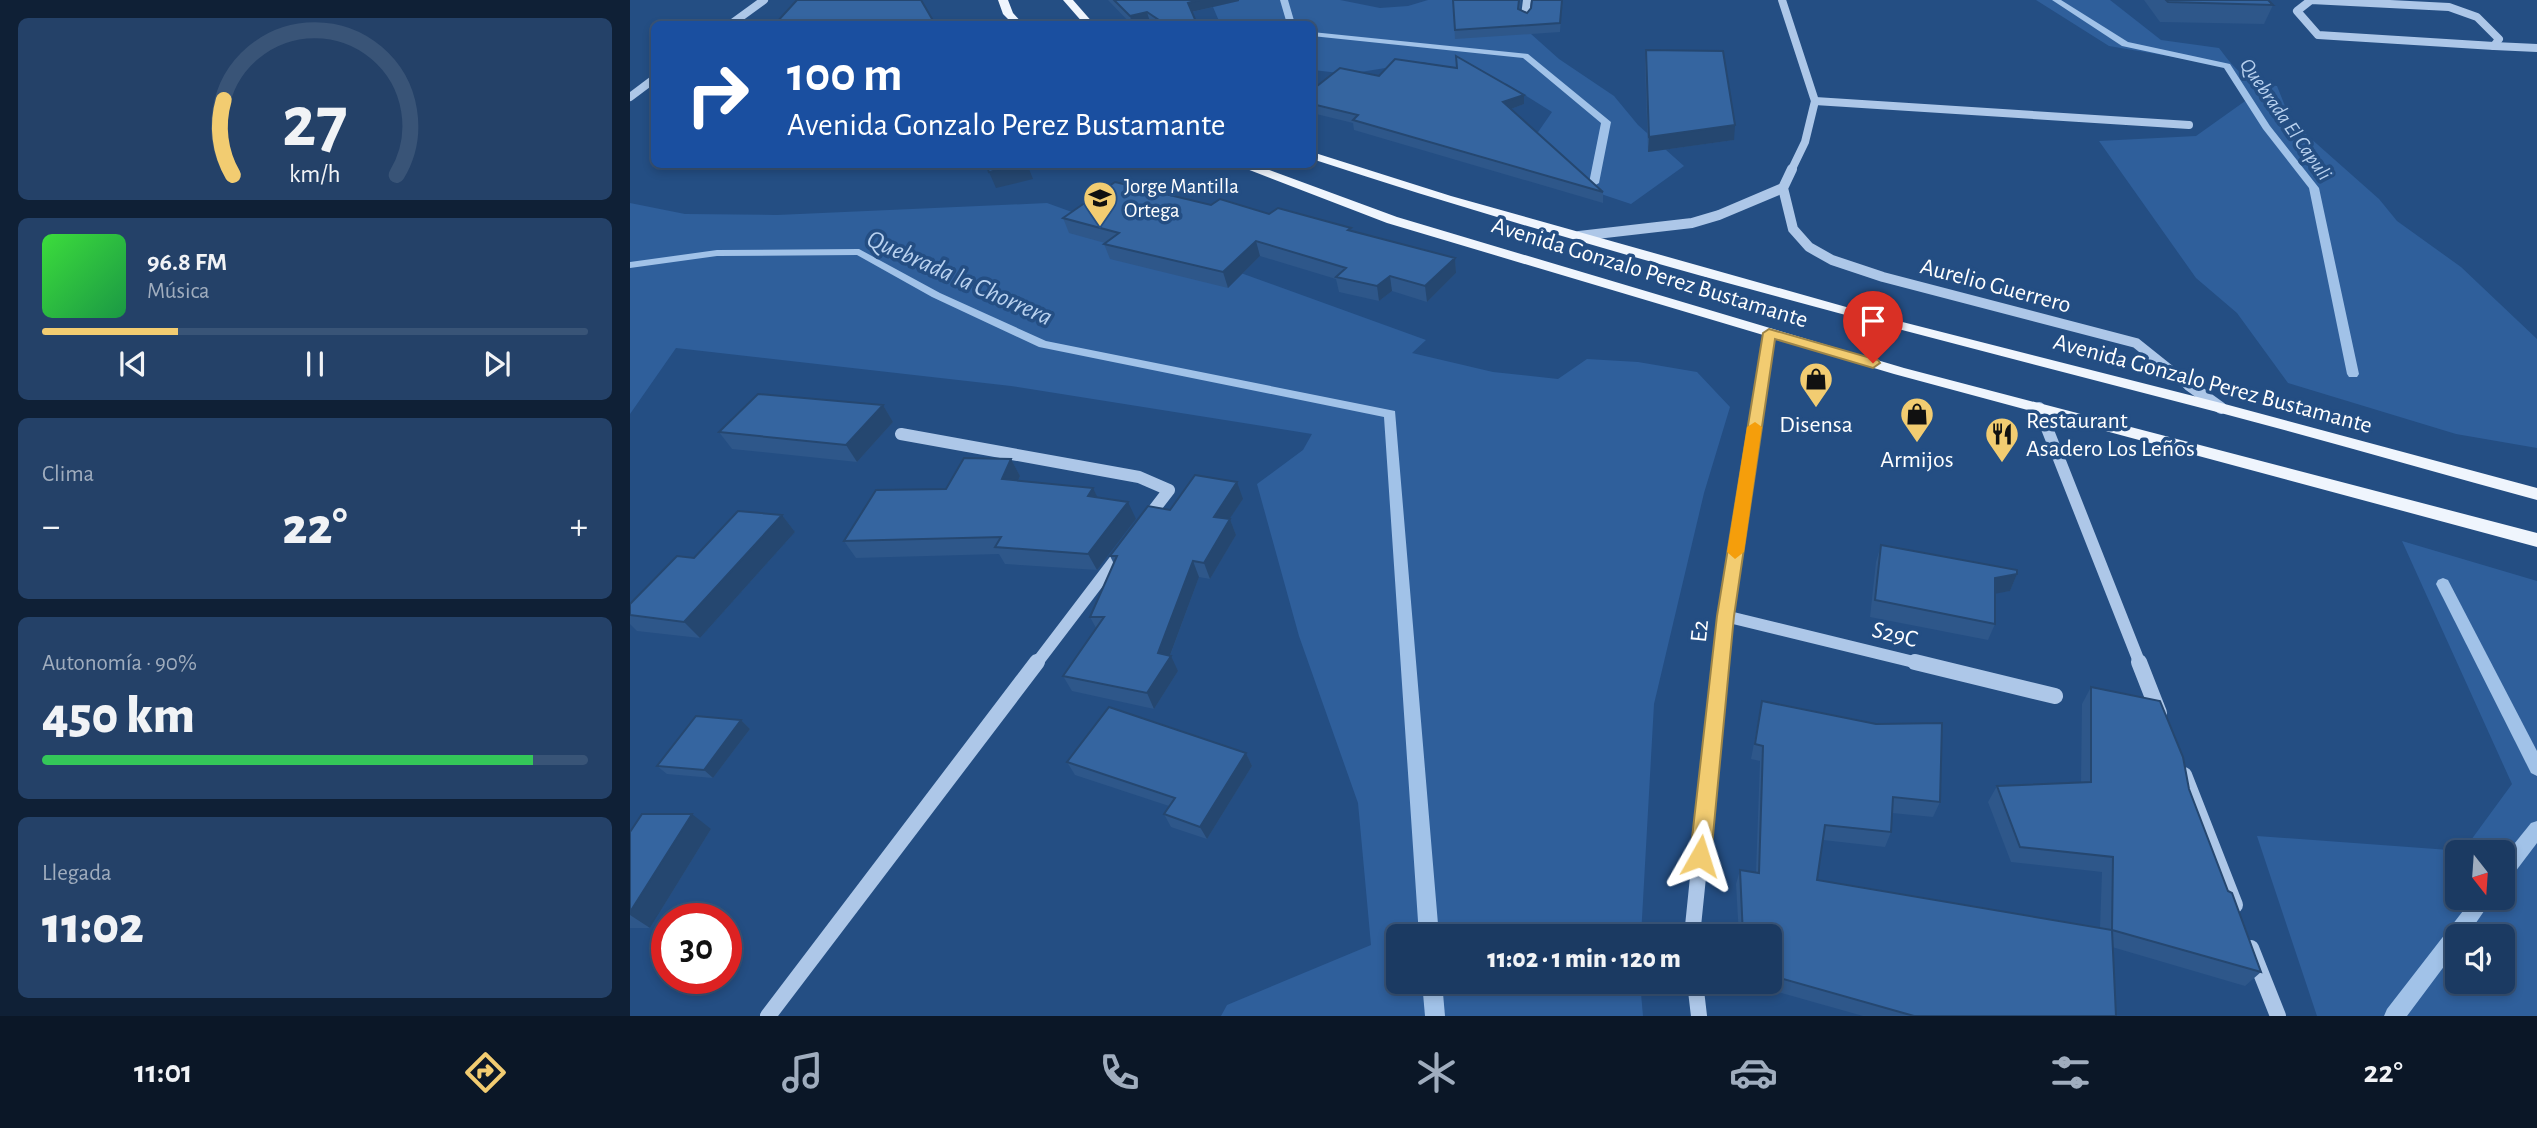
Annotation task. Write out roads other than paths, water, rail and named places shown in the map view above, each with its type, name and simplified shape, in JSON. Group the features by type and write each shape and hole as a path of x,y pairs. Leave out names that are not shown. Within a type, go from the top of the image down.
{"main road":[{"path":"1003,0 1008,14 1015,21"},
{"path":"1068,0 1086,21"},
{"name":"Avenida Gonzalo Perez Bustamante","path":"1316,156 1447,199 1892,324 2221,408 2515,489 2537,492"},
{"name":"Avenida Gonzalo Perez Bustamante","path":"1251,168 1392,220 1769,333 2534,540"}],"street":[{"path":"735,21 764,0"},
{"path":"1525,16 1527,0"},
{"path":"1579,236 1692,223 1719,215 1783,188 1805,142 1815,101 1782,0"},
{"path":"2494,46 2499,39 2483,21 2451,7 2429,3 2311,0 2297,11 2318,35 2494,46 2537,48"},
{"path":"630,97 651,81"},
{"path":"1815,101 2189,125"},
{"name":"Aurelio Guerrero","path":"1783,188 1793,229 1809,247 1832,260 2136,344 2168,371 2221,408"},
{"name":"E2","path":"1693,924 1725,616 1769,333"},
{"path":"2039,408 2167,733"},
{"path":"768,1016 1168,490 1139,477 901,434"},
{"name":"S29C","path":"1725,616 2055,696"},
{"path":"2177,758 2278,1016"},
{"path":"1696,994 1699,1016"}],"waterway":[{"path":"1284,0 1290,21"},
{"name":"Quebrada El Capuli","path":"2056,0 2125,44 2227,66 2266,127 2314,188 2353,374"},
{"path":"1316,34 1525,56 1606,122 1594,183"},
{"name":"Quebrada la Chorrera","path":"630,265 717,253 859,252 936,295 1043,344 1390,414 1428,924"},
{"path":"2443,584 2537,768"},
{"path":"2515,857 2537,829"},
{"path":"2394,1016 2475,910"},
{"path":"1433,994 1435,1016"}],"place":[{"name":"Jorge Mantilla Ortega","path":"1100,228"},
{"name":"Disensa","path":"1816,409"},
{"name":"Armijos","path":"1917,444"},
{"name":"Restaurant Asadero Los Leños","path":"2002,464"}]}
